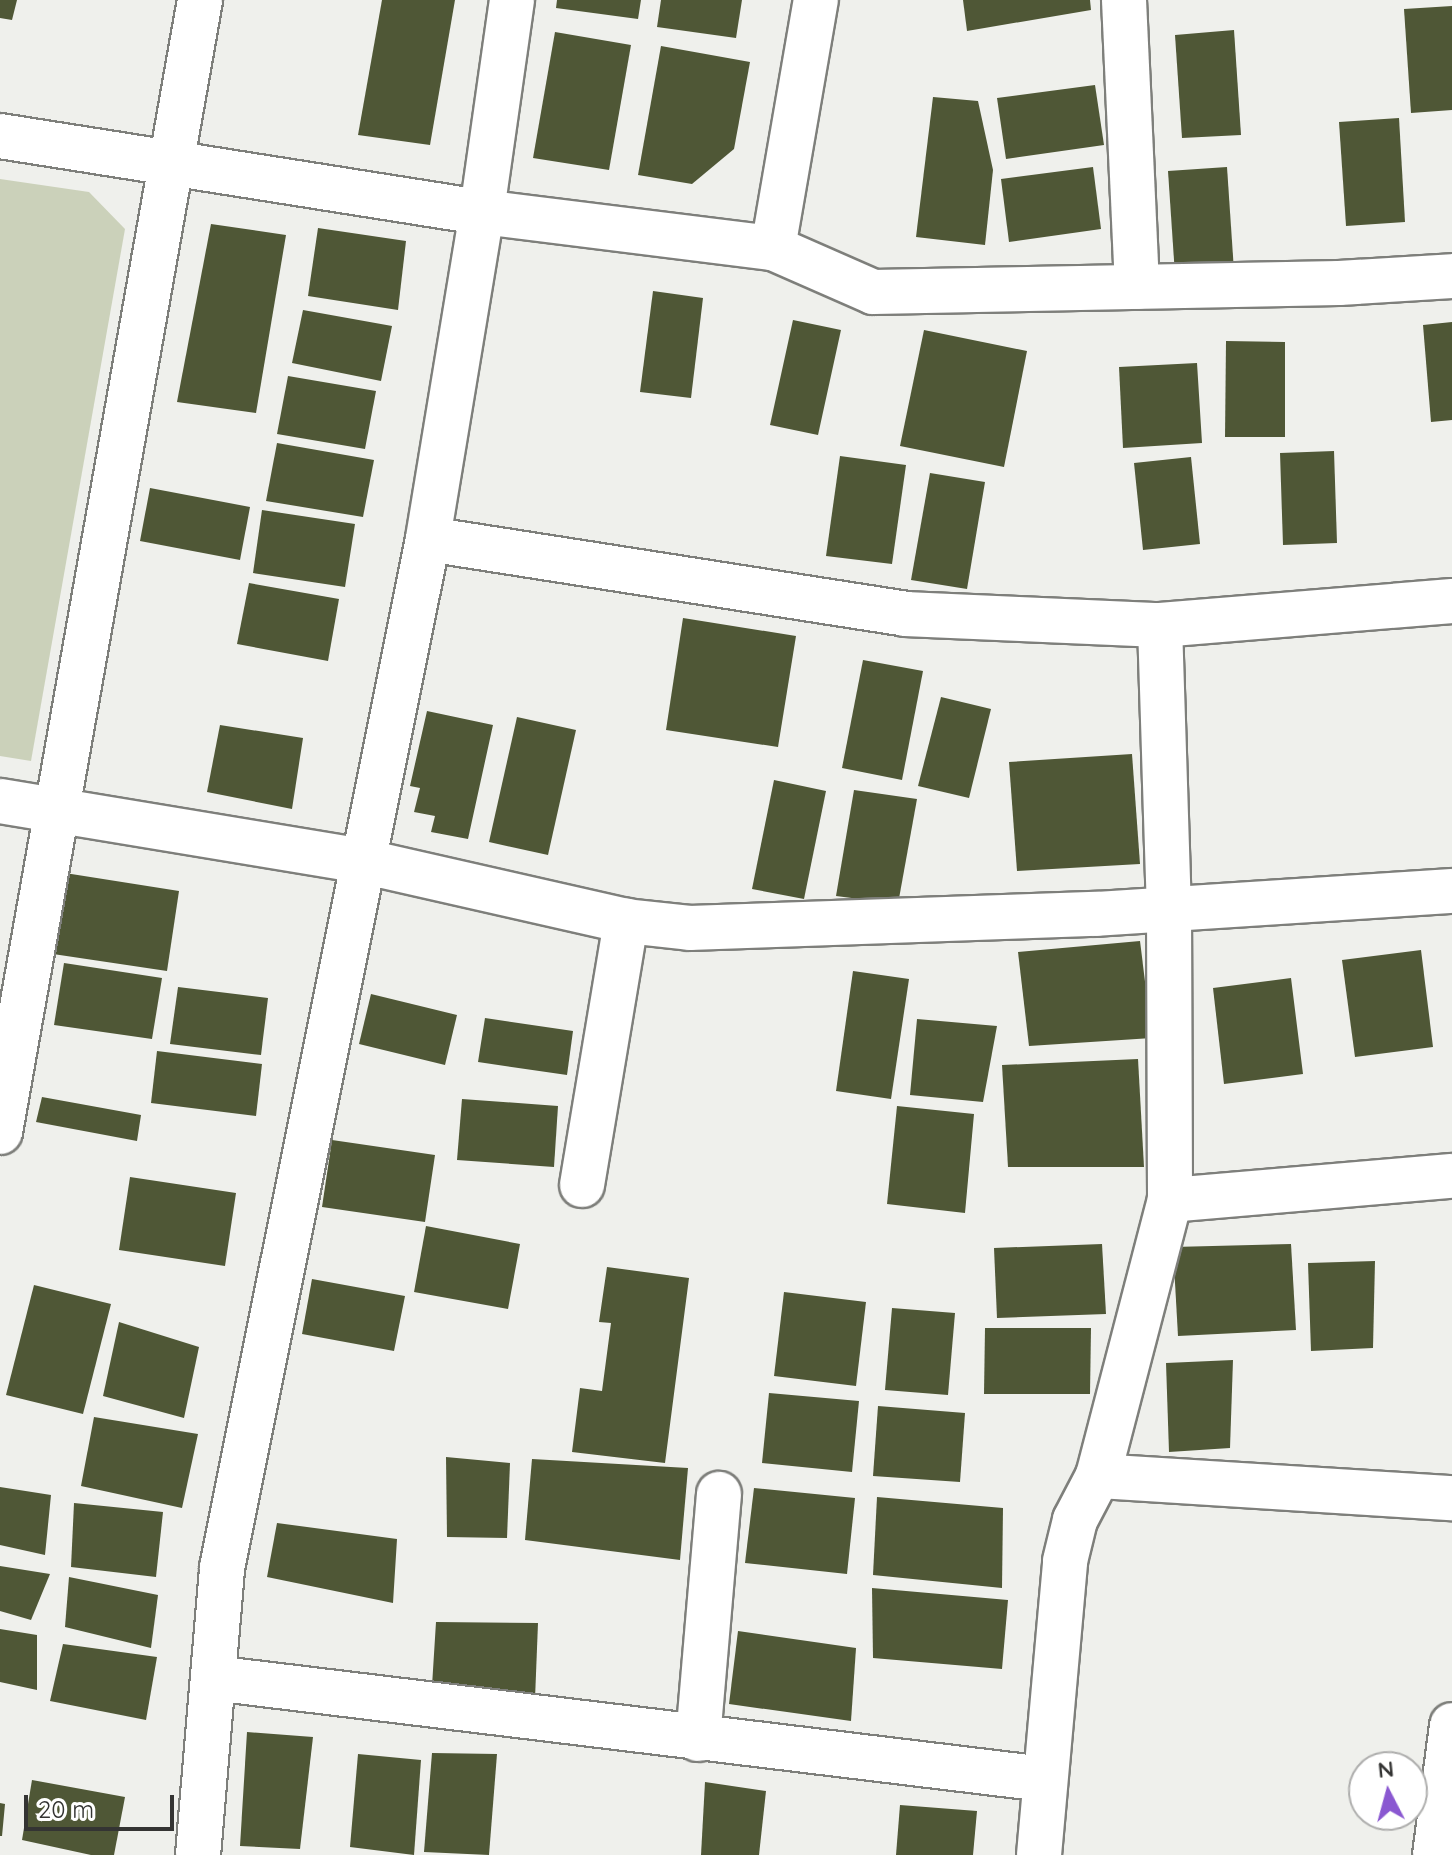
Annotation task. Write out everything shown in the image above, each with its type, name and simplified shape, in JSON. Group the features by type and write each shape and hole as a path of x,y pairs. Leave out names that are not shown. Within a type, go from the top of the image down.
{"street":[{"path":"0,1132 200,0"},
{"path":"198,1855 222,1568 428,539 482,212 512,0"},
{"path":"773,248 816,0"},
{"path":"1124,0 1137,287"},
{"path":"0,136 482,212 773,248 873,292 1452,276"},
{"path":"428,539 905,614 1160,625 1452,601"},
{"path":"1039,1855 1065,1561 1075,1520 1098,1476 1170,1200 1169,908 1160,625"},
{"path":"0,801 362,861 626,921 690,928 1169,908 1452,891"},
{"path":"582,1185 626,921"},
{"path":"1170,1200 1452,1176"},
{"path":"1098,1476 1452,1498"},
{"path":"698,1739 719,1494"},
{"path":"213,1678 1044,1779"},
{"path":"1435,1855 1452,1725"}],"green space":[{"path":"0,179 89,192 125,229 31,761 0,756"}],"building":[{"path":"0,0 17,0 12,20 0,18"},
{"path":"382,0 455,0 430,145 358,135"},
{"path":"557,0 641,0 638,19 556,8"},
{"path":"661,0 742,0 736,38 657,27"},
{"path":"963,0 1090,0 1091,10 967,31"},
{"path":"1452,6 1452,110 1411,113 1404,9"},
{"path":"1234,30 1241,135 1182,138 1175,35"},
{"path":"555,32 631,45 609,170 533,158"},
{"path":"661,46 750,62 734,149 692,184 638,175"},
{"path":"1095,85 1104,145 1006,159 997,98"},
{"path":"933,97 978,101 993,170 985,245 916,237"},
{"path":"1399,118 1405,222 1346,226 1339,122"},
{"path":"1093,167 1101,229 1009,242 1001,179"},
{"path":"1227,167 1234,271 1175,275 1168,171"},
{"path":"211,224 286,235 256,413 177,402"},
{"path":"318,228 406,241 398,310 308,296"},
{"path":"653,291 703,298 691,398 640,392"},
{"path":"303,310 392,326 381,381 292,363"},
{"path":"793,320 841,330 818,435 770,425"},
{"path":"1452,322 1452,420 1431,422 1423,325"},
{"path":"924,330 1027,351 1004,467 900,446"},
{"path":"1226,341 1285,342 1285,437 1225,437"},
{"path":"1197,363 1202,443 1123,448 1119,367"},
{"path":"288,376 376,391 365,449 277,434"},
{"path":"277,443 374,460 363,517 266,501"},
{"path":"1334,451 1337,543 1283,545 1280,453"},
{"path":"840,456 906,465 892,564 826,556"},
{"path":"1191,457 1200,544 1143,550 1134,463"},
{"path":"930,473 985,482 967,589 911,580"},
{"path":"150,488 250,507 240,560 140,541"},
{"path":"262,510 355,524 345,587 253,573"},
{"path":"249,583 339,599 328,661 237,644"},
{"path":"683,618 796,636 778,747 666,730"},
{"path":"863,660 923,671 902,780 842,768"},
{"path":"941,697 991,709 969,798 918,786"},
{"path":"427,711 493,725 468,839 431,832 435,816 414,812 420,788 410,786"},
{"path":"517,717 576,730 548,855 489,842"},
{"path":"220,725 303,738 292,809 207,792"},
{"path":"1132,754 1140,864 1017,871 1009,762"},
{"path":"774,780 826,791 804,899 752,889"},
{"path":"854,790 917,799 898,904 836,896"},
{"path":"65,873 179,891 167,971 53,954"},
{"path":"1140,941 1152,1038 1029,1046 1018,952"},
{"path":"1421,950 1433,1047 1355,1057 1342,960"},
{"path":"64,963 162,978 152,1039 54,1025"},
{"path":"853,971 909,979 891,1099 836,1091"},
{"path":"1291,978 1303,1074 1224,1084 1213,988"},
{"path":"178,987 268,998 261,1055 170,1044"},
{"path":"371,994 457,1015 445,1065 359,1044"},
{"path":"485,1018 573,1031 567,1075 478,1062"},
{"path":"917,1019 997,1026 983,1102 910,1095"},
{"path":"157,1051 262,1064 256,1116 151,1103"},
{"path":"1138,1059 1144,1167 1008,1167 1002,1065"},
{"path":"42,1097 141,1115 137,1141 36,1122"},
{"path":"462,1099 558,1106 554,1167 457,1160"},
{"path":"897,1106 974,1114 965,1213 887,1204"},
{"path":"332,1140 435,1155 425,1222 322,1207"},
{"path":"130,1177 236,1193 225,1266 119,1250"},
{"path":"426,1226 520,1244 508,1309 414,1292"},
{"path":"1102,1244 1106,1314 997,1318 994,1248"},
{"path":"1291,1244 1296,1330 1178,1336 1173,1247"},
{"path":"1375,1261 1373,1348 1311,1351 1308,1263"},
{"path":"607,1267 689,1278 665,1463 572,1452 580,1388 602,1391 611,1323 599,1322"},
{"path":"312,1279 405,1296 394,1351 302,1334"},
{"path":"34,1285 111,1304 83,1414 6,1395"},
{"path":"784,1292 866,1302 856,1386 774,1376"},
{"path":"892,1308 955,1313 948,1395 885,1390"},
{"path":"119,1322 199,1347 184,1418 103,1396"},
{"path":"985,1328 1091,1328 1090,1394 984,1394"},
{"path":"1233,1360 1230,1448 1169,1452 1166,1363"},
{"path":"769,1393 859,1401 852,1472 762,1463"},
{"path":"878,1406 965,1413 960,1482 873,1476"},
{"path":"94,1417 198,1434 182,1508 81,1486"},
{"path":"446,1457 510,1463 507,1538 447,1537"},
{"path":"532,1459 688,1468 680,1560 525,1540"},
{"path":"0,1487 51,1495 45,1555 0,1545"},
{"path":"754,1488 855,1498 847,1574 745,1563"},
{"path":"877,1497 1003,1508 1002,1588 873,1575"},
{"path":"74,1503 163,1512 156,1577 71,1567"},
{"path":"277,1523 397,1539 393,1603 267,1577"},
{"path":"0,1566 50,1574 31,1620 0,1611"},
{"path":"69,1577 158,1595 151,1648 65,1627"},
{"path":"872,1588 1008,1600 1002,1669 873,1658"},
{"path":"436,1622 538,1623 535,1699 432,1686"},
{"path":"0,1629 37,1635 37,1690 0,1682"},
{"path":"738,1631 856,1648 851,1721 729,1704"},
{"path":"63,1644 157,1657 146,1720 50,1701"},
{"path":"247,1732 313,1737 300,1849 240,1846"},
{"path":"432,1753 497,1754 489,1855 424,1852"},
{"path":"358,1754 421,1760 414,1855 350,1847"},
{"path":"32,1780 125,1797 114,1855 91,1855 22,1840"},
{"path":"705,1782 766,1791 759,1855 701,1855"},
{"path":"0,1803 5,1804 2,1836 0,1836"},
{"path":"900,1805 977,1811 973,1855 896,1855"}]}
